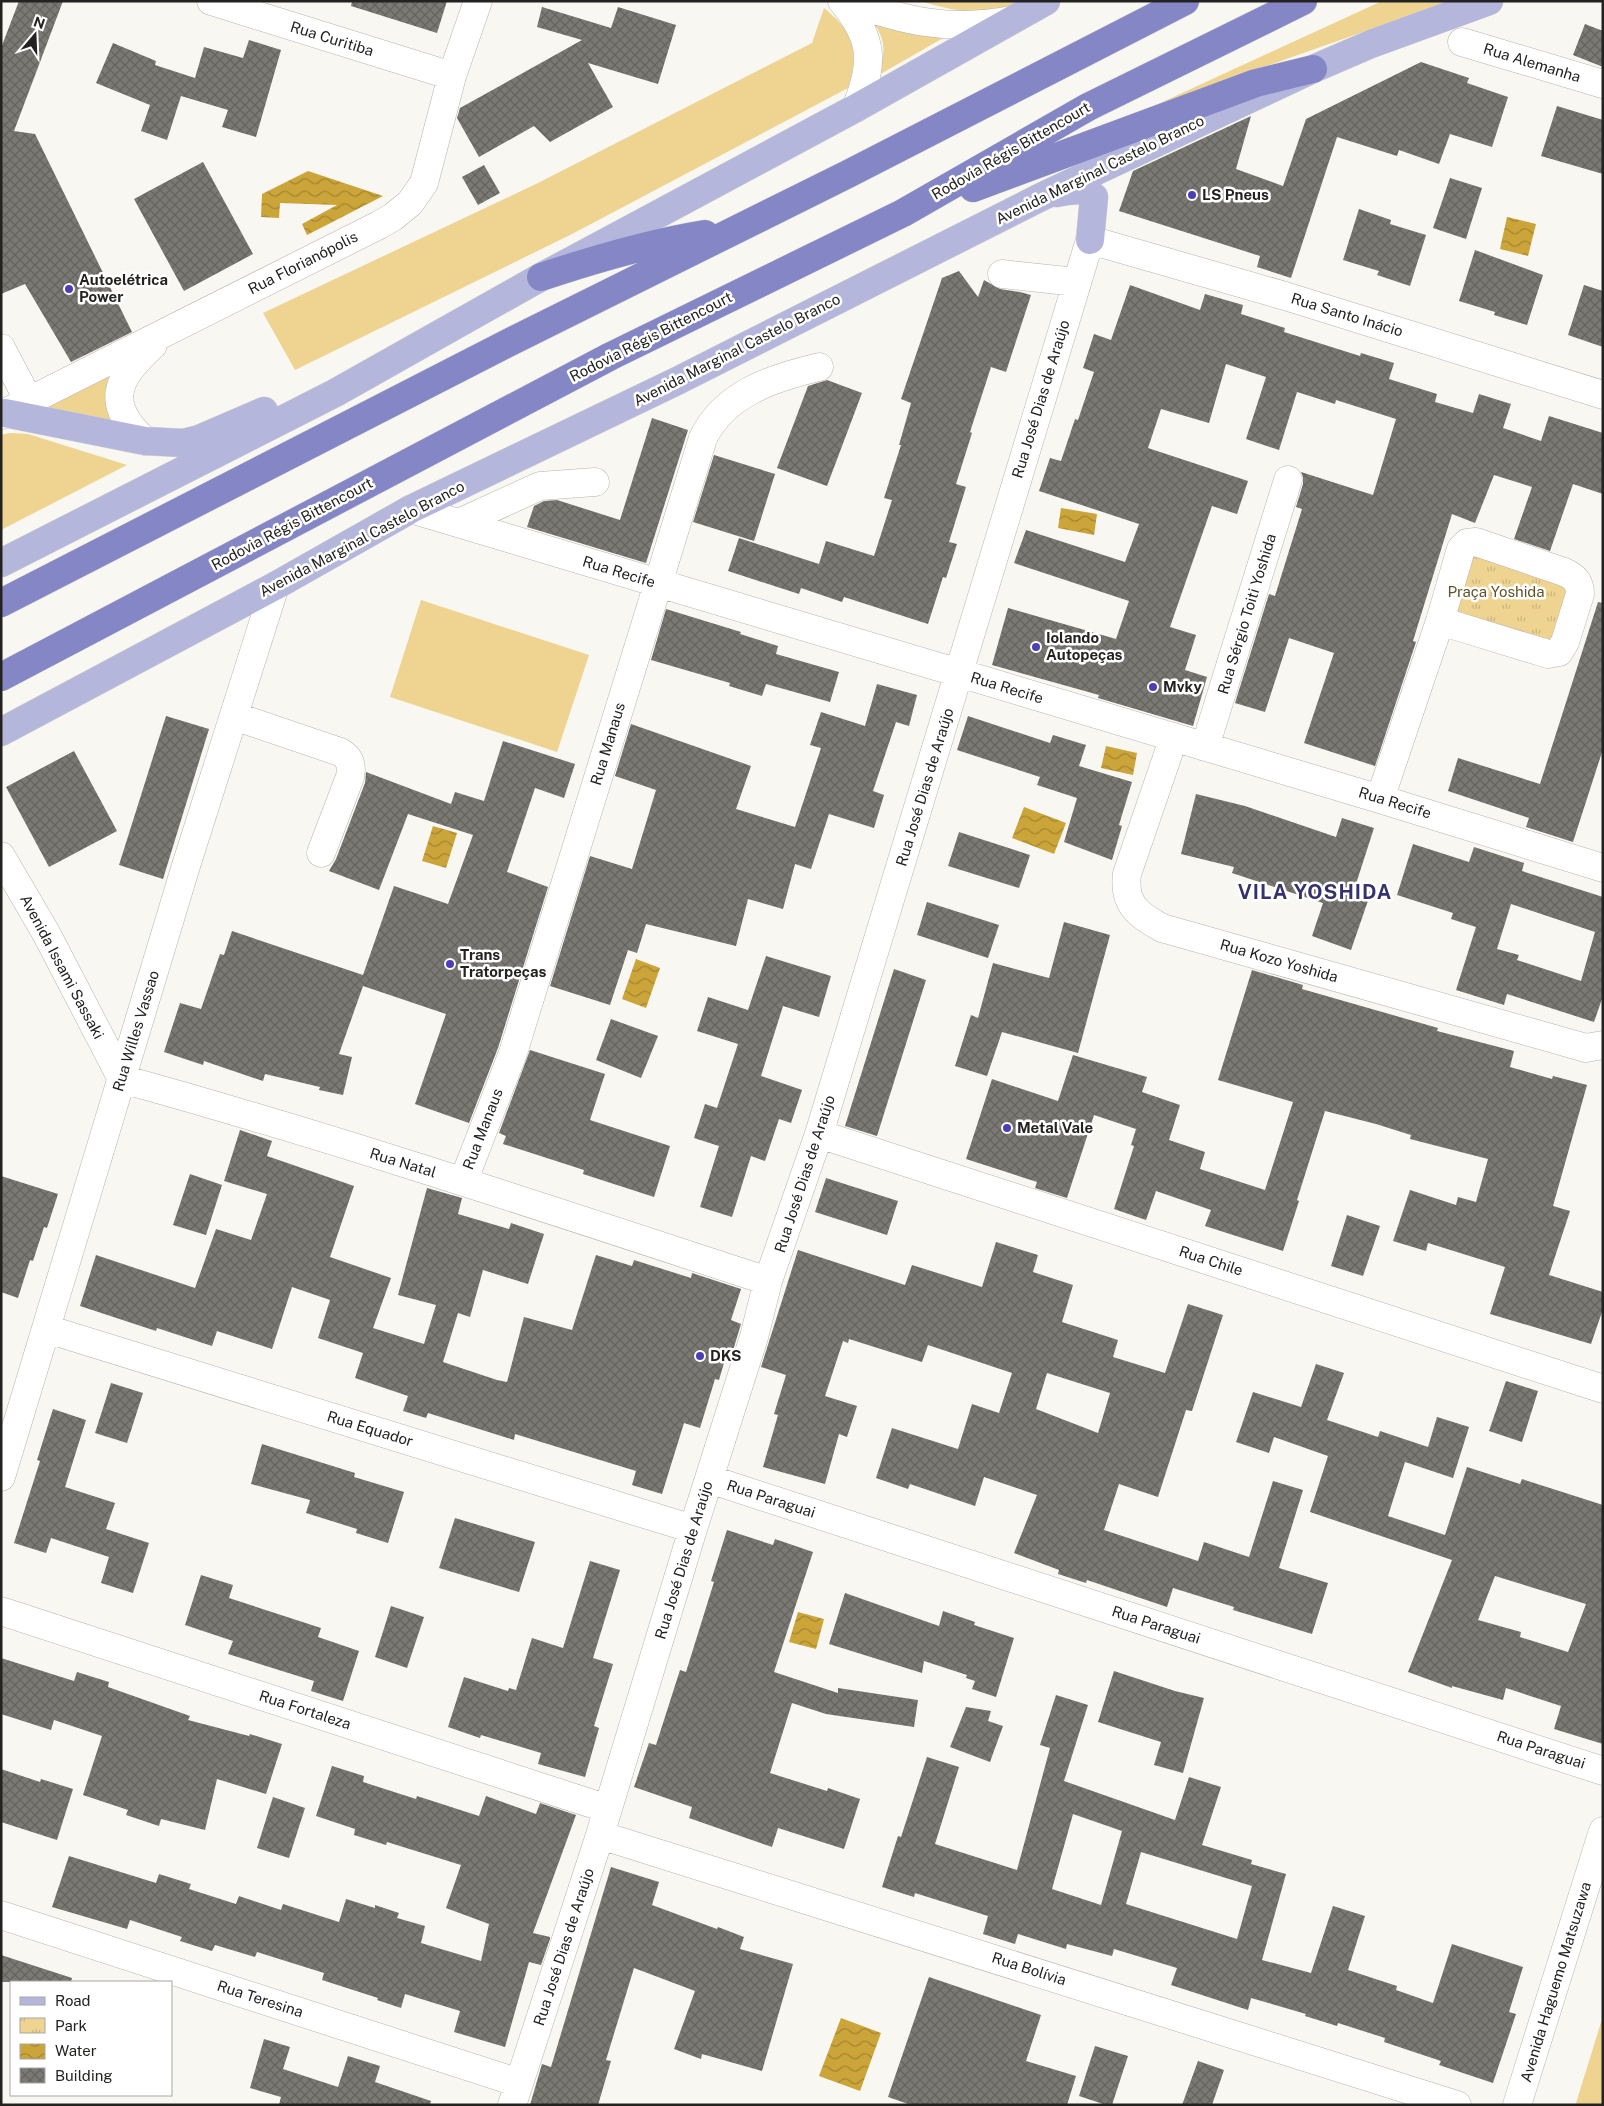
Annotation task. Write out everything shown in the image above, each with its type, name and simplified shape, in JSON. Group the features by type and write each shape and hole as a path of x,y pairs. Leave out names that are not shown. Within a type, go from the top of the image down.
{"highway":[{"path":"1,603 510,342 1185,1"},
{"name":"Rodovia Régis Bittencourt","path":"1,677 611,356 903,213 1088,107 1303,1"},
{"path":"903,213 1256,83 1313,69"},
{"path":"540,277 652,244 734,230"}],"main road":[{"path":"1,563 335,393 540,277 856,108 1046,1"},
{"name":"Avenida Marginal Castelo Branco","path":"1,732 274,586 411,509 677,381 1043,196 1313,69 1371,44 1489,1"},
{"path":"1043,196 1072,190 1090,192 1094,197 1090,240"},
{"path":"12,410 146,441 183,443 215,432 301,395 335,393"}],"street":[{"name":"Rua Curitiba","path":"211,1 241,6 452,76"},
{"name":"Rua Florianópolis","path":"12,410 379,225 406,207 418,193 428,171 452,76 478,1"},
{"path":"842,1 857,19 864,32 868,47 865,83 856,108"},
{"path":"848,1 902,18 934,24 986,25 1016,19"},
{"name":"Rua Alemanha","path":"1462,42 1603,84"},
{"name":"Rua José Dias de Araújo","path":"515,2094 600,1835 693,1529 754,1337 768,1281 819,1134 1090,240"},
{"name":"Rua Santo Inácio","path":"1090,240 1285,296 1603,394"},
{"path":"1002,274 1076,282"},
{"path":"146,441 126,420 120,406 120,392 126,374 133,364 172,329"},
{"path":"1,348 12,410"},
{"name":"Rua Manaus","path":"463,1182 513,1053 703,438 710,424 720,412 752,389 781,376 819,367"},
{"name":"Rua Sérgio Toiti Yoshida","path":"1205,747 1288,480"},
{"path":"459,524 540,486 594,482"},
{"name":"Rua Recife","path":"411,509 657,584 1380,798 1603,868"},
{"path":"1380,798 1440,621 1459,554 1464,546 1471,542 1482,543 1564,572 1575,578 1580,586 1579,598 1565,642 1561,650 1552,655 1440,621"},
{"name":"Rua Willes Vassao","path":"1,1477 274,586"},
{"path":"234,716 340,752 348,759 352,768 350,777 321,853"},
{"name":"Rua Kozo Yoshida","path":"1174,737 1127,874 1126,883 1129,898 1137,913 1162,928 1586,1048 1603,1044"},
{"name":"Avenida Issami Sassaki","path":"1,856 46,933 122,1079"},
{"name":"Rua Natal","path":"122,1079 225,1108 463,1182 768,1281"},
{"name":"Rua Chile","path":"819,1134 1603,1389"},
{"name":"Rua Equador","path":"47,1329 693,1529"},
{"name":"Rua Paraguai","path":"709,1479 1603,1771"},
{"name":"Rua Fortaleza","path":"1,1611 608,1809"},
{"name":"Avenida Haguemo Matsuzawa","path":"1518,2105 1603,1831"},
{"name":"Rua Bolívia","path":"600,1835 1456,2105"},
{"name":"Rua Teresina","path":"1,1915 515,2094"}],"green space":[{"path":"920,1 1022,1 997,10 971,12"},
{"path":"1382,1 1451,1 1156,105"},
{"path":"824,8 842,25 851,43 853,64 848,88 572,234 295,370 263,313 536,184 812,43"},
{"path":"869,17 945,37 877,76 882,59 883,45 879,32"},
{"path":"119,371 127,433 24,409"},
{"path":"10,433 28,434 127,465 1,530 1,435"},
{"name":"Praça Yoshida","path":"1472,554 1555,575 1568,591 1551,642 1450,613"},
{"path":"421,600 589,655 557,752 390,697"},
{"path":"1603,2016 1603,2105 1578,2105 1576,2103"}],"water":[{"path":"308,171 383,196 307,235 302,224 337,205 280,203 279,218 261,217 262,194"},
{"path":"1507,217 1536,224 1528,256 1500,249"},
{"path":"1061,508 1097,514 1094,535 1058,528"},
{"path":"1106,746 1137,753 1133,775 1101,768"},
{"path":"1024,807 1066,823 1054,854 1012,838"},
{"path":"433,826 457,833 446,868 422,861"},
{"path":"636,959 660,968 646,1008 622,999"},
{"path":"798,1612 824,1619 816,1649 789,1642"},
{"path":"841,2018 881,2033 860,2091 819,2076"}],"building":[{"name":"Autoelétrica Power","path":"19,1 63,1 14,131 35,134 132,332 71,362 25,284 1,294 1,48"},
{"path":"352,1 447,1 437,33 351,6"},
{"path":"542,7 611,28 618,7 676,25 658,84 588,63 613,107 550,142 534,126 479,157 457,118 460,108 582,40 537,27"},
{"path":"1585,24 1603,31 1603,67 1573,55"},
{"path":"249,40 281,50 256,137 222,127 228,110 181,96 167,140 141,131 150,105 96,83 113,43 156,61 155,65 195,78 204,47 243,58"},
{"path":"1421,62 1469,78 1467,83 1508,97 1492,147 1450,134 1439,164 1399,150 1397,156 1337,137 1291,278 1257,267 1260,256 1119,211 1133,171 1251,116 1236,169 1283,186 1306,119"},
{"path":"1557,106 1603,120 1603,174 1541,156"},
{"path":"203,162 253,254 184,291 134,199"},
{"path":"484,165 500,193 478,205 462,177"},
{"path":"1450,178 1482,188 1466,239 1433,228"},
{"path":"1359,209 1391,220 1390,224 1426,235 1410,286 1377,275 1379,271 1343,260"},
{"path":"1475,250 1543,275 1527,325 1494,315 1495,312 1459,301"},
{"path":"959,271 978,297 984,280 1000,289 1031,295 1006,372 991,367 970,432 972,433 956,484 966,487 949,542 957,544 946,578 943,577 928,624 844,597 842,602 801,588 799,594 728,571 739,538 819,564 826,541 874,556 892,500 884,498 901,445 899,445 911,403 901,399 942,278"},
{"path":"1130,285 1200,310 1205,294 1243,305 1241,314 1285,328 1284,332 1360,356 1361,353 1394,363 1389,379 1437,394 1435,402 1473,413 1479,394 1511,404 1503,428 1541,441 1549,416 1603,433 1603,494 1573,484 1550,551 1514,539 1532,487 1494,475 1475,523 1452,514 1413,641 1416,642 1375,766 1304,743 1334,653 1289,638 1265,712 1235,703 1269,594 1275,596 1302,509 1296,507 1303,484 1301,472 1373,495 1396,419 1336,400 1335,404 1297,392 1279,450 1246,439 1266,377 1226,364 1209,423 1161,409 1148,448 1248,481 1237,514 1212,506 1170,627 1196,635 1185,670 1207,677 1193,726 1098,698 1099,695 992,665 1008,608 1116,639 1129,601 1014,563 1026,530 1125,562 1139,524 1039,491 1050,458 1061,461 1075,419 1078,420 1094,372 1083,368 1094,334 1111,340"},
{"path":"1584,285 1603,291 1603,347 1568,335"},
{"path":"827,380 862,393 827,486 777,468 808,386"},
{"path":"652,418 688,430 646,563 527,527 534,506 544,501 557,500 620,520"},
{"path":"714,455 775,474 754,541 693,522"},
{"path":"1598,602 1603,603 1603,749 1573,842 1526,827 1529,818 1448,791 1458,758 1540,784"},
{"path":"666,609 741,632 740,634 778,646 776,654 839,672 830,702 766,684 762,696 729,686 730,683 651,660"},
{"path":"877,684 917,695 909,726 896,722 873,791 884,795 874,828 829,814 811,869 795,864 783,909 748,899 736,946 646,924 637,953 628,950 610,1005 550,986 590,856 632,869 656,790 615,776 631,724 751,766 736,809 795,827 821,748 810,745 821,712 865,726"},
{"path":"166,716 209,729 163,879 119,865"},
{"path":"968,716 1050,743 1053,735 1086,745 1079,766 1132,782 1119,825 1122,826 1112,860 1064,842 1077,798 1037,785 1040,777 957,750"},
{"path":"503,741 575,764 564,798 535,788 507,872 548,887 498,1048 469,1123 415,1104 446,1014 363,986 339,1054 352,1057 343,1095 319,1090 320,1087 265,1074 263,1081 204,1061 203,1065 164,1052 180,1003 201,1009 220,954 224,955 232,931 363,975 394,886 448,904 473,835 408,814 379,890 329,871 336,859 365,783 366,772 451,804 455,792 484,801"},
{"path":"74,751 117,831 49,867 6,787"},
{"path":"1196,794 1245,806 1336,837 1342,818 1374,828 1355,887 1371,892 1351,950 1312,936 1323,903 1232,873 1234,867 1181,854"},
{"path":"959,832 1030,855 1019,888 948,866"},
{"path":"1413,844 1469,862 1474,847 1524,863 1522,871 1603,897 1603,996 1594,1022 1507,994 1504,1005 1456,990 1476,927 1451,919 1453,913 1397,895","holes":["1511,904 1595,932 1581,981 1517,960 1519,955 1497,949"]},
{"path":"927,902 999,925 988,958 917,935"},
{"path":"1064,922 1110,935 1078,1053 1002,1032 987,1076 955,1066 971,1015 978,1018 993,963 1049,978"},
{"path":"766,956 831,976 819,1017 783,1006 761,1076 802,1090 791,1123 779,1119 765,1161 751,1156 732,1217 700,1207 719,1146 694,1138 705,1104 717,1108 738,1044 697,1031 708,997 748,1010"},
{"path":"894,969 926,980 877,1136 845,1126"},
{"path":"1252,970 1303,985 1302,989 1438,1028 1437,1031 1514,1051 1510,1067 1552,1079 1553,1076 1587,1085 1553,1206 1570,1211 1549,1275 1603,1292 1603,1309 1591,1344 1490,1314 1505,1267 1428,1243 1426,1251 1393,1241 1410,1190 1456,1205 1458,1197 1476,1202 1488,1159 1410,1139 1411,1135 1376,1124 1325,1111 1283,1251 1205,1226 1211,1210 1156,1191 1146,1220 1114,1209 1134,1146 1131,1145 1136,1129 1094,1115 1067,1198 1035,1188 1037,1182 966,1159 992,1079 1058,1101 1073,1055 1147,1077 1142,1092 1180,1105 1169,1140 1205,1152 1200,1169 1265,1190 1293,1102 1218,1080"},
{"path":"611,1019 658,1036 641,1078 596,1060"},
{"path":"530,1050 605,1074 590,1120 670,1146 654,1197 583,1174 584,1170 503,1144 506,1136 499,1133"},
{"path":"240,1130 272,1141 267,1156 354,1186 330,1257 391,1278 373,1328 424,1344 436,1305 398,1295 427,1188 462,1198 458,1214 509,1229 511,1223 544,1234 528,1284 483,1270 470,1317 458,1313 443,1362 497,1380 507,1382 524,1317 572,1330 596,1255 632,1266 634,1260 691,1278 692,1273 741,1289 731,1320 741,1324 731,1357 726,1356 719,1380 715,1379 700,1428 684,1423 662,1494 632,1485 636,1471 515,1434 514,1440 428,1413 426,1418 403,1411 408,1396 355,1378 363,1353 318,1338 330,1300 292,1287 272,1349 217,1331 212,1346 157,1328 156,1331 80,1306 96,1255 195,1288 216,1229 251,1240 267,1194 224,1181"},
{"path":"190,1174 222,1185 206,1235 173,1225"},
{"path":"1,1176 58,1194 47,1228 44,1227 33,1261 30,1260 18,1298 1,1292"},
{"path":"826,1178 898,1201 887,1235 815,1212"},
{"path":"1347,1215 1380,1226 1363,1276 1331,1266"},
{"path":"996,1242 1038,1255 1033,1272 1073,1285 1062,1322 1118,1340 1113,1357 1165,1373 1188,1304 1223,1315 1192,1411 1186,1410 1158,1497 1119,1484 1104,1530 1198,1561 1204,1542 1249,1557 1273,1481 1303,1490 1279,1568 1328,1583 1312,1634 1233,1610 1234,1607 1173,1588 1167,1607 1087,1580 1086,1583 1058,1574 1059,1570 1014,1553 1037,1495 984,1477 975,1506 910,1484 908,1489 876,1478 892,1428 958,1449 972,1404 999,1413 1012,1373 928,1345 922,1362 849,1339 848,1343 843,1341 825,1396 857,1406 847,1437 839,1434 825,1484 763,1467 778,1415 774,1414 786,1375 761,1367 798,1250 905,1285 912,1265 982,1287","holes":["1047,1373 1110,1393 1098,1433 1036,1409"]},
{"path":"1316,1364 1344,1373 1327,1420 1378,1437 1380,1431 1428,1447 1437,1417 1469,1427 1453,1478 1405,1462 1388,1516 1445,1535 1467,1467 1520,1484 1522,1479 1603,1505 1603,1744 1554,1729 1561,1706 1506,1688 1503,1700 1452,1686 1452,1688 1408,1672 1452,1560 1310,1512 1328,1456 1274,1437 1269,1453 1236,1442 1253,1392 1301,1407","holes":["1495,1576 1586,1604 1568,1652 1520,1637 1521,1632 1478,1620"]},
{"path":"1506,1381 1538,1391 1522,1442 1489,1431"},
{"path":"111,1383 143,1393 127,1443 95,1433"},
{"path":"53,1409 86,1420 65,1487 115,1503 106,1529 149,1543 133,1593 101,1583 109,1557 51,1538 46,1553 14,1543 40,1461 37,1460"},
{"path":"262,1444 355,1473 354,1477 404,1492 388,1543 356,1533 357,1529 306,1513 310,1500 251,1484"},
{"path":"455,1518 535,1542 519,1592 439,1568"},
{"path":"727,1530 773,1545 775,1539 813,1552 774,1672 838,1693 838,1688 918,1700 914,1727 826,1714 792,1703 770,1773 827,1791 828,1788 860,1799 844,1849 778,1828 772,1847 689,1818 692,1807 634,1787 649,1743 656,1745 680,1670 686,1672 714,1582 711,1581"},
{"path":"590,1561 620,1570 593,1658 613,1664 594,1726 599,1728 585,1777 538,1764 541,1753 481,1735 480,1738 448,1727 464,1677 508,1691 509,1688 516,1690 532,1638 563,1648"},
{"path":"201,1575 233,1585 229,1598 321,1628 318,1637 359,1651 343,1701 311,1691 314,1681 228,1654 233,1641 185,1625"},
{"path":"845,1593 939,1626 943,1611 975,1622 974,1625 1014,1638 996,1697 972,1689 975,1681 966,1678 967,1675 924,1661 922,1673 829,1644"},
{"path":"391,1606 424,1617 407,1668 375,1657"},
{"path":"1,1658 74,1681 77,1672 109,1682 108,1687 190,1716 188,1720 249,1736 250,1734 282,1744 266,1794 217,1779 205,1830 161,1819 159,1826 126,1815 128,1810 83,1795 102,1736 54,1720 51,1730 1,1714"},
{"path":"1114,1671 1175,1691 1204,1698 1183,1773 1154,1765 1161,1742 1098,1722"},
{"path":"1056,1695 1088,1705 1064,1781 1175,1820 1189,1777 1221,1787 1202,1845 1252,1860 1251,1864 1286,1874 1262,1960 1311,1973 1333,1906 1365,1916 1348,1970 1397,1986 1396,1990 1433,2003 1452,1944 1523,1967 1509,2012 1516,2014 1493,2083 1439,2065 1441,2061 1384,2042 1385,2038 1338,2023 1337,2026 1305,2016 1306,2014 1251,1998 1248,2010 1171,1985 1177,1968 1114,1949 1112,1956 1067,1944 1066,1949 1018,1934 1015,1944 983,1934 988,1916 915,1893 914,1897 882,1887 898,1836 901,1837 927,1757 959,1767 935,1844 1017,1870 1050,1748 1040,1745","holes":["1073,1814 1122,1831 1101,1905 1052,1889","1141,1852 1252,1886 1237,1939 1126,1904"]},
{"path":"966,1707 991,1711 988,1721 1003,1726 990,1762 950,1747"},
{"path":"332,1766 364,1776 363,1782 416,1799 417,1796 479,1816 486,1796 536,1814 540,1803 576,1815 533,1933 550,1937 550,1939 541,1965 529,1962 505,2047 454,2032 460,2011 405,1994 401,2008 377,2000 378,1998 322,1980 324,1973 257,1952 255,1957 215,1945 212,1951 180,1941 182,1937 130,1920 127,1929 52,1907 69,1856 156,1883 159,1874 191,1884 189,1889 236,1904 239,1896 281,1910 283,1904 339,1922 346,1899 375,1908 375,1905 399,1913 397,1918 425,1926 421,1943 481,1961 489,1924 446,1908 461,1865 387,1842 386,1845 354,1835 355,1829 316,1816"},
{"path":"1,1769 40,1782 41,1779 73,1789 57,1840 1,1822"},
{"path":"273,1797 305,1808 289,1858 257,1848"},
{"path":"611,1867 659,1882 652,1905 744,1937 740,1949 793,1964 762,2071 702,2054 701,2059 674,2049 695,1991 634,1968 606,2060 611,2061 598,2105 530,2105 542,2064 551,2067"},
{"path":"1,1955 72,1978 71,1981 1,1982"},
{"path":"929,1977 1041,2015 1026,2061 1076,2076 1067,2105 911,2105 888,2097"},
{"path":"264,2039 290,2047 283,2069 338,2087 348,2056 380,2066 375,2082 431,2101 430,2105 279,2105 281,2097 250,2088"},
{"path":"1095,2046 1128,2056 1112,2105 1106,2105 1079,2096"},
{"path":"1198,2061 1224,2070 1212,2105 1182,2105"}],"place":[{"name":"LS Pneus","path":"1192,195"},
{"name":"Autoelétrica Power","path":"69,289"},
{"name":"Iolando Autopeças","path":"1036,647"},
{"name":"Mvky","path":"1153,687"},
{"name":"Trans Tratorpeças","path":"450,964"},
{"name":"Metal Vale","path":"1007,1128"},
{"name":"DKS","path":"700,1356"}],"district":[{"name":"VILA YOSHIDA","path":"1315,892"}]}
